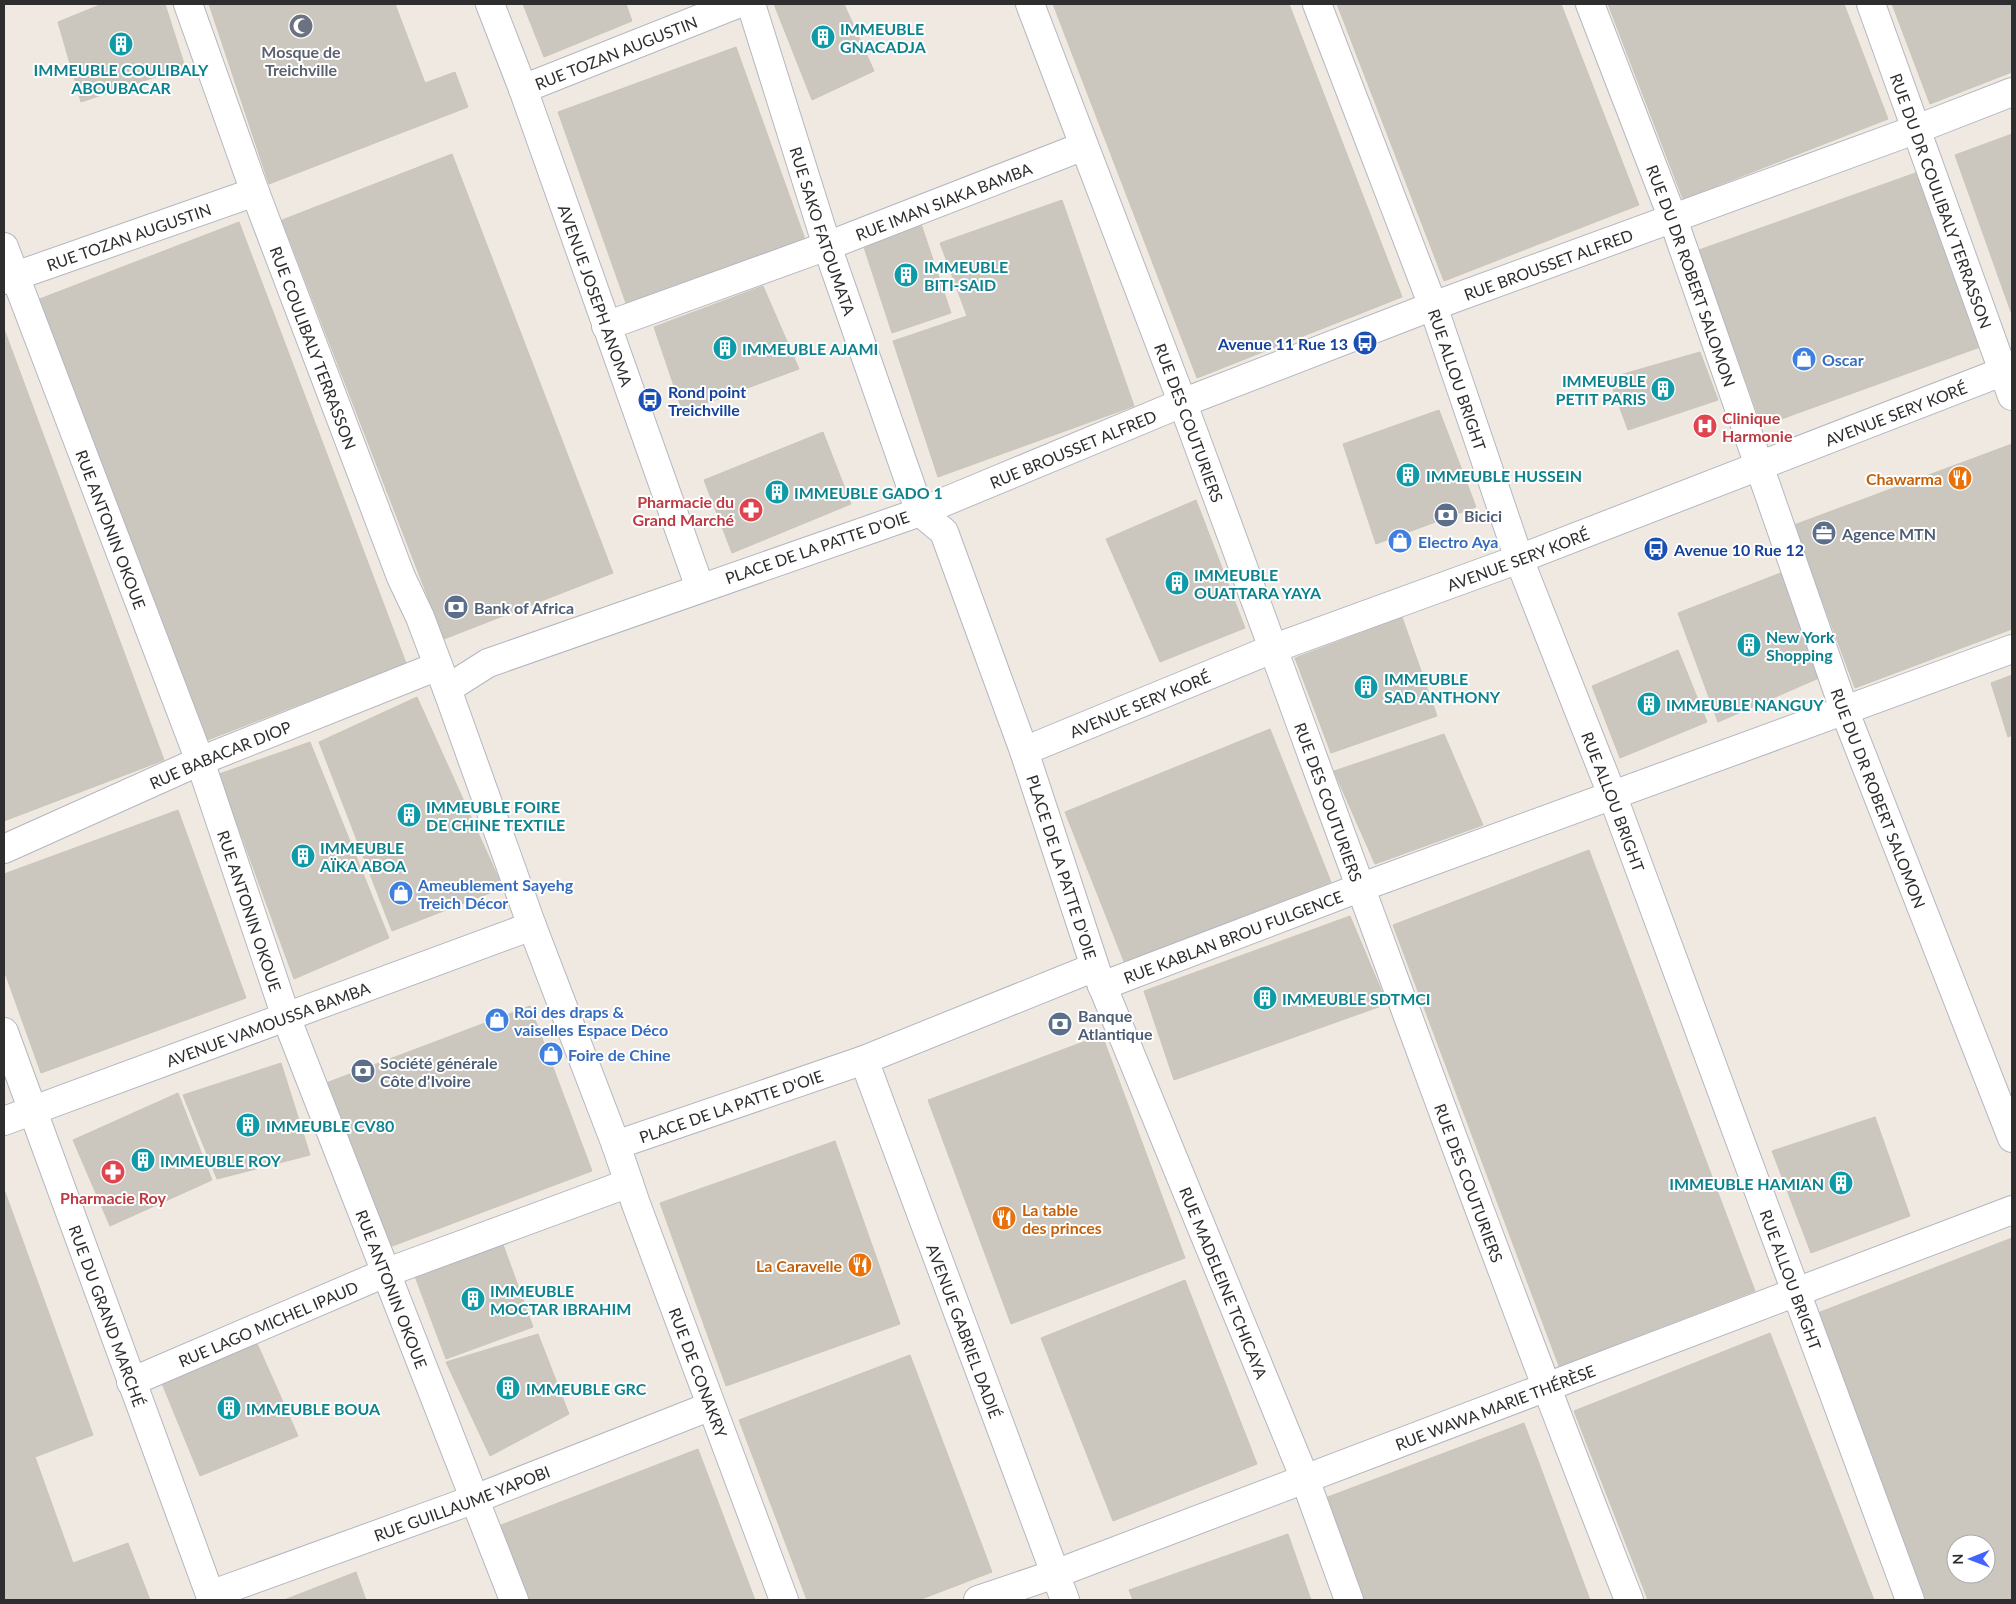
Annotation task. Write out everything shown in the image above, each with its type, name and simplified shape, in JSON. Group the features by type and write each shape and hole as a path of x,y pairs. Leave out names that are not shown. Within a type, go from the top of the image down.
{"street":[{"name":"RUE COULIBALY TERRASSON","path":"188,4 255,192 401,577 420,616 443,677"},
{"name":"AVENUE JOSEPH ANOMA","path":"490,4 523,89 700,588"},
{"name":"RUE TOZAN AUGUSTIN","path":"523,89 737,4"},
{"name":"RUE SAKO FATOUMATA","path":"751,4 828,246 920,512"},
{"name":"RUE DES COUTURIERS","path":"1030,4 1182,403 1359,888 1546,1389 1629,1600"},
{"name":"RUE ALLOU BRIGHT","path":"1317,4 1433,306 1518,559 1613,797 1910,1600"},
{"name":"RUE DU DR ROBERT SALOMON","path":"1590,4 1672,219 1844,712 2012,1138"},
{"name":"RUE DU DR COULIBALY TERRASSON","path":"1871,4 2009,378"},
{"name":"RUE BROUSSET ALFRED","path":"920,512 1182,403 1433,306 1917,129 2012,92"},
{"name":"RUE IMAN SIAKA BAMBA","path":"606,326 828,246 1084,146"},
{"name":"RUE TOZAN AUGUSTIN","path":"9,278 255,192"},
{"name":"RUE ANTONIN OKOUE","path":"4,247 9,278 200,761 286,1017 514,1600"},
{"name":"AVENUE SERY KORÉ","path":"1024,750 1272,649 1518,559 1758,467 2009,378"},
{"name":"PLACE DE LA PATTE D'OIE","path":"920,512 944,532 1024,750 1098,976 864,1060 616,1145 532,926 443,677 700,588 920,512"},
{"name":"RUE KABLAN BROU FULGENCE","path":"1098,976 1359,888 1613,797 2012,649"},
{"name":"RUE BABACAR DIOP","path":"4,849 200,761 443,677"},
{"name":"AVENUE VAMOUSSA BAMBA","path":"4,1122 532,926"},
{"name":"RUE MADELEINE TCHICAYA","path":"1098,976 1306,1479 1349,1600"},
{"name":"RUE DU GRAND MARCHÉ","path":"4,1032 31,1111 211,1598"},
{"name":"AVENUE GABRIEL DADIÉ","path":"864,1060 1064,1600"},
{"name":"RUE DE CONAKRY","path":"616,1145 710,1406 784,1600"},
{"name":"RUE LAGO MICHEL IPAUD","path":"132,1382 386,1273 629,1183"},
{"name":"RUE WAWA MARIE THÉRÈSE","path":"978,1600 1055,1574 1546,1389 1795,1291 2012,1210"},
{"name":"RUE GUILLAUME YAPOBI","path":"211,1598 476,1499 710,1406"}],"building":[{"name":"IMMEUBLE COULIBALY ABOUBACAR","path":"102,4 165,4 185,67 81,102 58,22"},
{"path":"209,4 395,4 425,83 455,72 468,107 269,184"},
{"path":"523,4 626,4 632,21 544,57"},
{"name":"IMMEUBLE GNACADJA","path":"774,4 844,4 874,71 812,100"},
{"path":"1053,4 1289,4 1402,297 1197,378"},
{"path":"1337,4 1561,4 1639,205 1444,281"},
{"path":"1608,4 1844,4 1888,119 1683,199"},
{"path":"1892,4 2012,4 2012,72 1930,104"},
{"path":"736,47 806,242 627,306 558,112"},
{"path":"2012,134 2012,315 1955,155"},
{"path":"452,154 613,573 444,639 282,220"},
{"path":"1921,171 1983,346 1762,426 1699,250"},
{"path":"1062,200 1134,406 938,477 893,341 967,316 940,243"},
{"name":"IMMEUBLE BITI-SAID","path":"919,218 951,313 892,333 861,238"},
{"path":"239,222 406,663 205,741 37,300"},
{"name":"IMMEUBLE AJAMI","path":"763,286 799,369 685,411 680,404 654,327"},
{"path":"4,329 164,760 4,821"},
{"name":"IMMEUBLE PETIT PARIS","path":"1700,352 1718,400 1628,430 1609,378"},
{"name":"IMMEUBLE HUSSEIN","path":"1439,410 1476,507 1376,544 1343,444"},
{"name":"IMMEUBLE GADO 1","path":"823,432 851,504 732,553 704,480"},
{"path":"2012,444 2012,629 1855,688 1794,525"},
{"name":"IMMEUBLE OUATTARA YAYA","path":"1196,500 1245,628 1160,662 1106,539"},
{"name":"New York Shopping","path":"1783,572 1819,678 1718,722 1678,613"},
{"name":"IMMEUBLE SAD ANTHONY","path":"1402,617 1437,716 1331,753 1295,658"},
{"name":"IMMEUBLE NANGUY","path":"1678,650 1707,722 1620,758 1592,686"},
{"path":"2012,675 2012,735 2008,737 1991,683"},
{"name":"IMMEUBLE FOIRE DE CHINE TEXTILE","path":"417,697 503,888 392,931 319,742"},
{"path":"1270,729 1331,882 1125,964 1065,812"},
{"path":"1444,734 1483,825 1375,864 1334,771"},
{"name":"IMMEUBLE AÏKA ABOA","path":"310,742 389,938 294,979 219,774"},
{"path":"178,810 246,998 41,1073 4,970 4,874"},
{"path":"1589,850 1755,1291 1559,1366 1393,925"},
{"name":"IMMEUBLE SDTMCI","path":"1350,916 1387,1004 1174,1080 1144,991"},
{"path":"530,1006 592,1171 387,1248 326,1083"},
{"path":"1102,1035 1185,1258 1011,1324 928,1100"},
{"name":"IMMEUBLE CV80","path":"281,1063 310,1155 217,1179 183,1095"},
{"name":"IMMEUBLE ROY","path":"178,1093 212,1180 110,1226 73,1140"},
{"name":"IMMEUBLE HAMIAN","path":"1875,1117 1910,1216 1811,1253 1772,1151"},
{"path":"835,1141 900,1324 726,1386 660,1203"},
{"path":"4,1189 93,1435 35,1457 73,1563 128,1543 150,1600 4,1600"},
{"path":"2012,1238 2012,1600 1925,1600 1815,1314"},
{"name":"IMMEUBLE MOCTAR IBRAHIM","path":"501,1239 533,1327 446,1359 413,1271"},
{"path":"1185,1280 1257,1464 1113,1521 1041,1338"},
{"path":"1770,1333 1874,1600 1648,1600 1574,1411"},
{"name":"IMMEUBLE GRC","path":"538,1334 569,1414 490,1456 446,1362"},
{"name":"IMMEUBLE BOUA","path":"256,1341 298,1436 200,1476 161,1381"},
{"path":"910,1355 992,1572 919,1600 807,1600 739,1420"},
{"path":"1524,1423 1590,1600 1363,1600 1325,1498"},
{"path":"698,1449 755,1600 529,1600 501,1525"},
{"path":"1288,1534 1311,1600 1133,1600 1129,1590"},
{"path":"356,1572 366,1600 284,1600"}],"place":[{"name":"Mosque de Treichville","path":"301,26"},
{"name":"IMMEUBLE GNACADJA","path":"823,37"},
{"name":"IMMEUBLE COULIBALY ABOUBACAR","path":"121,44"},
{"name":"IMMEUBLE BITI-SAID","path":"906,275"},
{"name":"Avenue 11 Rue 13","path":"1365,343"},
{"name":"IMMEUBLE AJAMI","path":"725,348"},
{"name":"Oscar","path":"1804,359"},
{"name":"IMMEUBLE PETIT PARIS","path":"1663,389"},
{"name":"Rond point Treichville","path":"650,400"},
{"name":"Clinique Harmonie","path":"1705,426"},
{"name":"IMMEUBLE HUSSEIN","path":"1408,475"},
{"name":"Chawarma","path":"1960,478"},
{"name":"IMMEUBLE GADO 1","path":"777,492"},
{"name":"Pharmacie du Grand Marché","path":"751,510"},
{"name":"Bicici","path":"1446,515"},
{"name":"Agence MTN","path":"1824,533"},
{"name":"Electro Aya","path":"1400,541"},
{"name":"Avenue 10 Rue 12","path":"1656,549"},
{"name":"IMMEUBLE OUATTARA YAYA","path":"1177,583"},
{"name":"Bank of Africa","path":"456,607"},
{"name":"New York Shopping","path":"1749,645"},
{"name":"IMMEUBLE SAD ANTHONY","path":"1366,687"},
{"name":"IMMEUBLE NANGUY","path":"1649,704"},
{"name":"IMMEUBLE FOIRE DE CHINE TEXTILE","path":"409,815"},
{"name":"IMMEUBLE AÏKA ABOA","path":"303,856"},
{"name":"Ameublement Sayehg Treich Décor","path":"401,893"},
{"name":"IMMEUBLE SDTMCI","path":"1265,998"},
{"name":"Roi des draps & vaiselles Espace Déco","path":"497,1020"},
{"name":"Banque Atlantique","path":"1060,1024"},
{"name":"Foire de Chine","path":"551,1054"},
{"name":"Société générale Côte d’Ivoire","path":"363,1071"},
{"name":"IMMEUBLE CV80","path":"248,1125"},
{"name":"IMMEUBLE ROY","path":"143,1160"},
{"name":"Pharmacie Roy","path":"113,1172"},
{"name":"IMMEUBLE HAMIAN","path":"1841,1183"},
{"name":"La table des princes","path":"1004,1218"},
{"name":"La Caravelle","path":"860,1265"},
{"name":"IMMEUBLE MOCTAR IBRAHIM","path":"473,1299"},
{"name":"IMMEUBLE GRC","path":"508,1388"},
{"name":"IMMEUBLE BOUA","path":"229,1408"}]}
